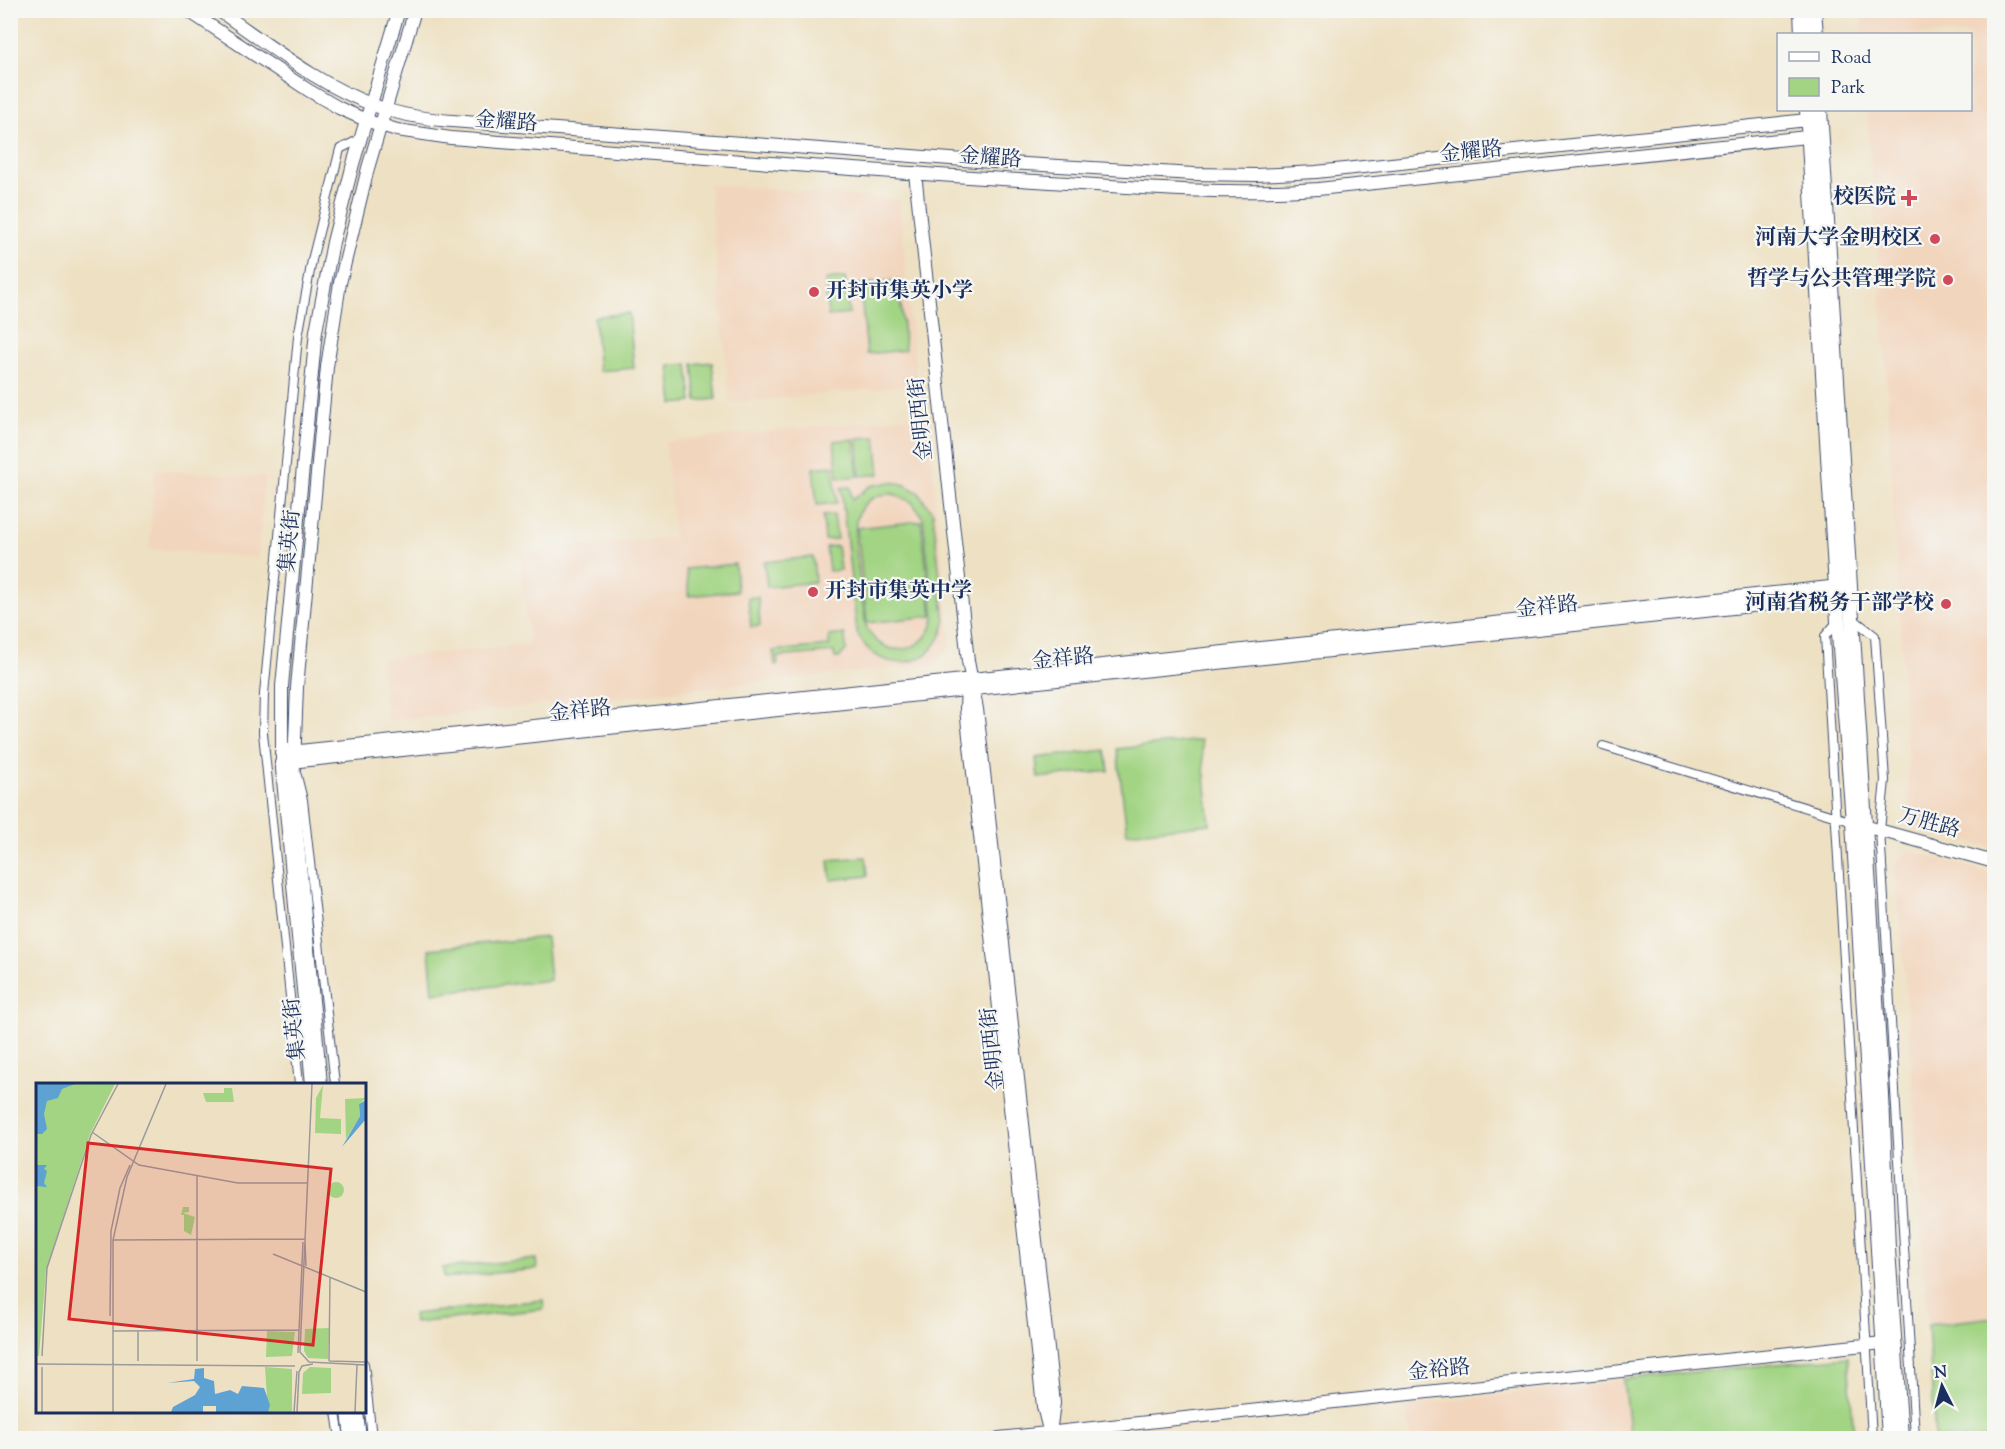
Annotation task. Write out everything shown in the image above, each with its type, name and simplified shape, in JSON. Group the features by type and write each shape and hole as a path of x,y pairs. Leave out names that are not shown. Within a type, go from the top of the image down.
{"main road":[{"path":"1801,10 1802,33"},
{"path":"1814,10 1816,33"},
{"path":"1814,114 1844,619 1882,1095 1888,1249 1901,1438"},
{"path":"1859,824 1889,1438"}],"street":[{"name":"金耀路","path":"188,10 339,108 380,125 412,133 451,138 915,173 1193,190 1291,191 1815,136"},
{"name":"金耀路","path":"218,10 317,76 371,104 415,116 452,122 977,161 1232,175 1316,172 1814,114"},
{"name":"集英街","path":"312,1083 292,886 282,686 316,331 333,242 360,139 399,10"},
{"name":"集英街","path":"321,1083 293,792 287,757 297,687 332,333 348,245 380,125 415,10"},
{"path":"299,1083 263,733 264,694 298,337 314,252 340,149 360,139"},
{"name":"金明西街","path":"915,173 968,661 970,684 966,709 983,875 1043,1406 1050,1436"},
{"name":"金祥路","path":"287,757 1843,591"},
{"path":"1872,1438 1825,636 1844,619 1875,636 1881,704 1885,780 1880,830 1915,1438"},
{"path":"1603,746 1859,824"},
{"path":"287,757 303,800 335,1083"},
{"name":"万胜路","path":"1859,824 1995,862"},
{"name":"金裕路","path":"999,1438 1050,1436 1883,1342"},
{"path":"366,1382 372,1438"},
{"path":"336,1413 339,1438"},
{"path":"348,1413 351,1438"},
{"path":"357,1413 360,1438"}],"shaded area":[{"path":"1860,11 1994,11 1994,849 1913,825 1910,818 1886,368 1867,111 1972,111 1972,33 1862,33"},
{"name":"开封市集英小学","path":"709,184 899,200 917,385 730,403"},
{"name":"开封市集英中学","path":"927,415 951,647 936,664 387,721 381,659 529,644 520,552 674,537 665,442"},
{"path":"155,470 265,477 258,558 149,549"},
{"path":"1908,851 1994,874 1994,1317 1928,1325 1907,1003 1895,866"},
{"path":"1623,1379 1630,1438 1411,1438 1407,1405 1608,1383 1608,1380"}],"green space":[{"path":"845,278 849,314 828,316 825,280"},
{"path":"899,280 905,350 867,354 860,284"},
{"path":"629,313 634,368 599,371 594,317"},
{"path":"712,362 716,399 697,401 693,364"},
{"path":"688,364 692,402 673,404 669,366"},
{"path":"876,437 880,474 860,476 857,438"},
{"path":"854,439 858,476 838,478 834,441"},
{"path":"833,466 837,503 817,505 813,468"},
{"path":"891,482 903,484 918,492 933,513 945,623 939,639 930,651 905,662 891,662 878,657 866,647 857,633 841,488 850,487 852,500 870,486","holes":["894,494 912,502 923,518 934,619 922,640 913,646 892,649 882,645 866,626 857,554 857,518 866,503 882,495"]},
{"path":"834,515 837,539 825,540 823,516"},
{"path":"921,521 932,616 867,623 857,528"},
{"path":"837,546 840,570 829,571 826,547"},
{"path":"813,557 815,582 767,587 764,562"},
{"path":"735,564 737,591 689,596 686,569"},
{"path":"758,597 760,626 751,627 748,598"},
{"path":"845,634 846,650 839,658 835,658 834,652 777,657 778,664 775,665 773,651 829,646 829,636"},
{"path":"1201,740 1210,824 1127,833 1117,749"},
{"path":"1106,750 1109,771 1038,778 1036,758"},
{"path":"866,857 868,876 831,880 829,860"},
{"path":"546,937 550,980 433,993 429,949"},
{"path":"536,1259 537,1269 444,1278 443,1268"},
{"path":"543,1300 544,1309 414,1323 413,1314"},
{"path":"1994,1317 1994,1438 1935,1438 1928,1325"},
{"path":"1848,1357 1854,1438 1630,1438 1623,1379"}],"place":[{"name":"校医院","path":"1909,198"},
{"name":"河南大学金明校区","path":"1935,239"},
{"name":"哲学与公共管理学院","path":"1948,280"},
{"name":"开封市集英小学","path":"814,292"},
{"name":"开封市集英中学","path":"813,592"},
{"name":"河南省税务干部学校","path":"1946,604"}]}
